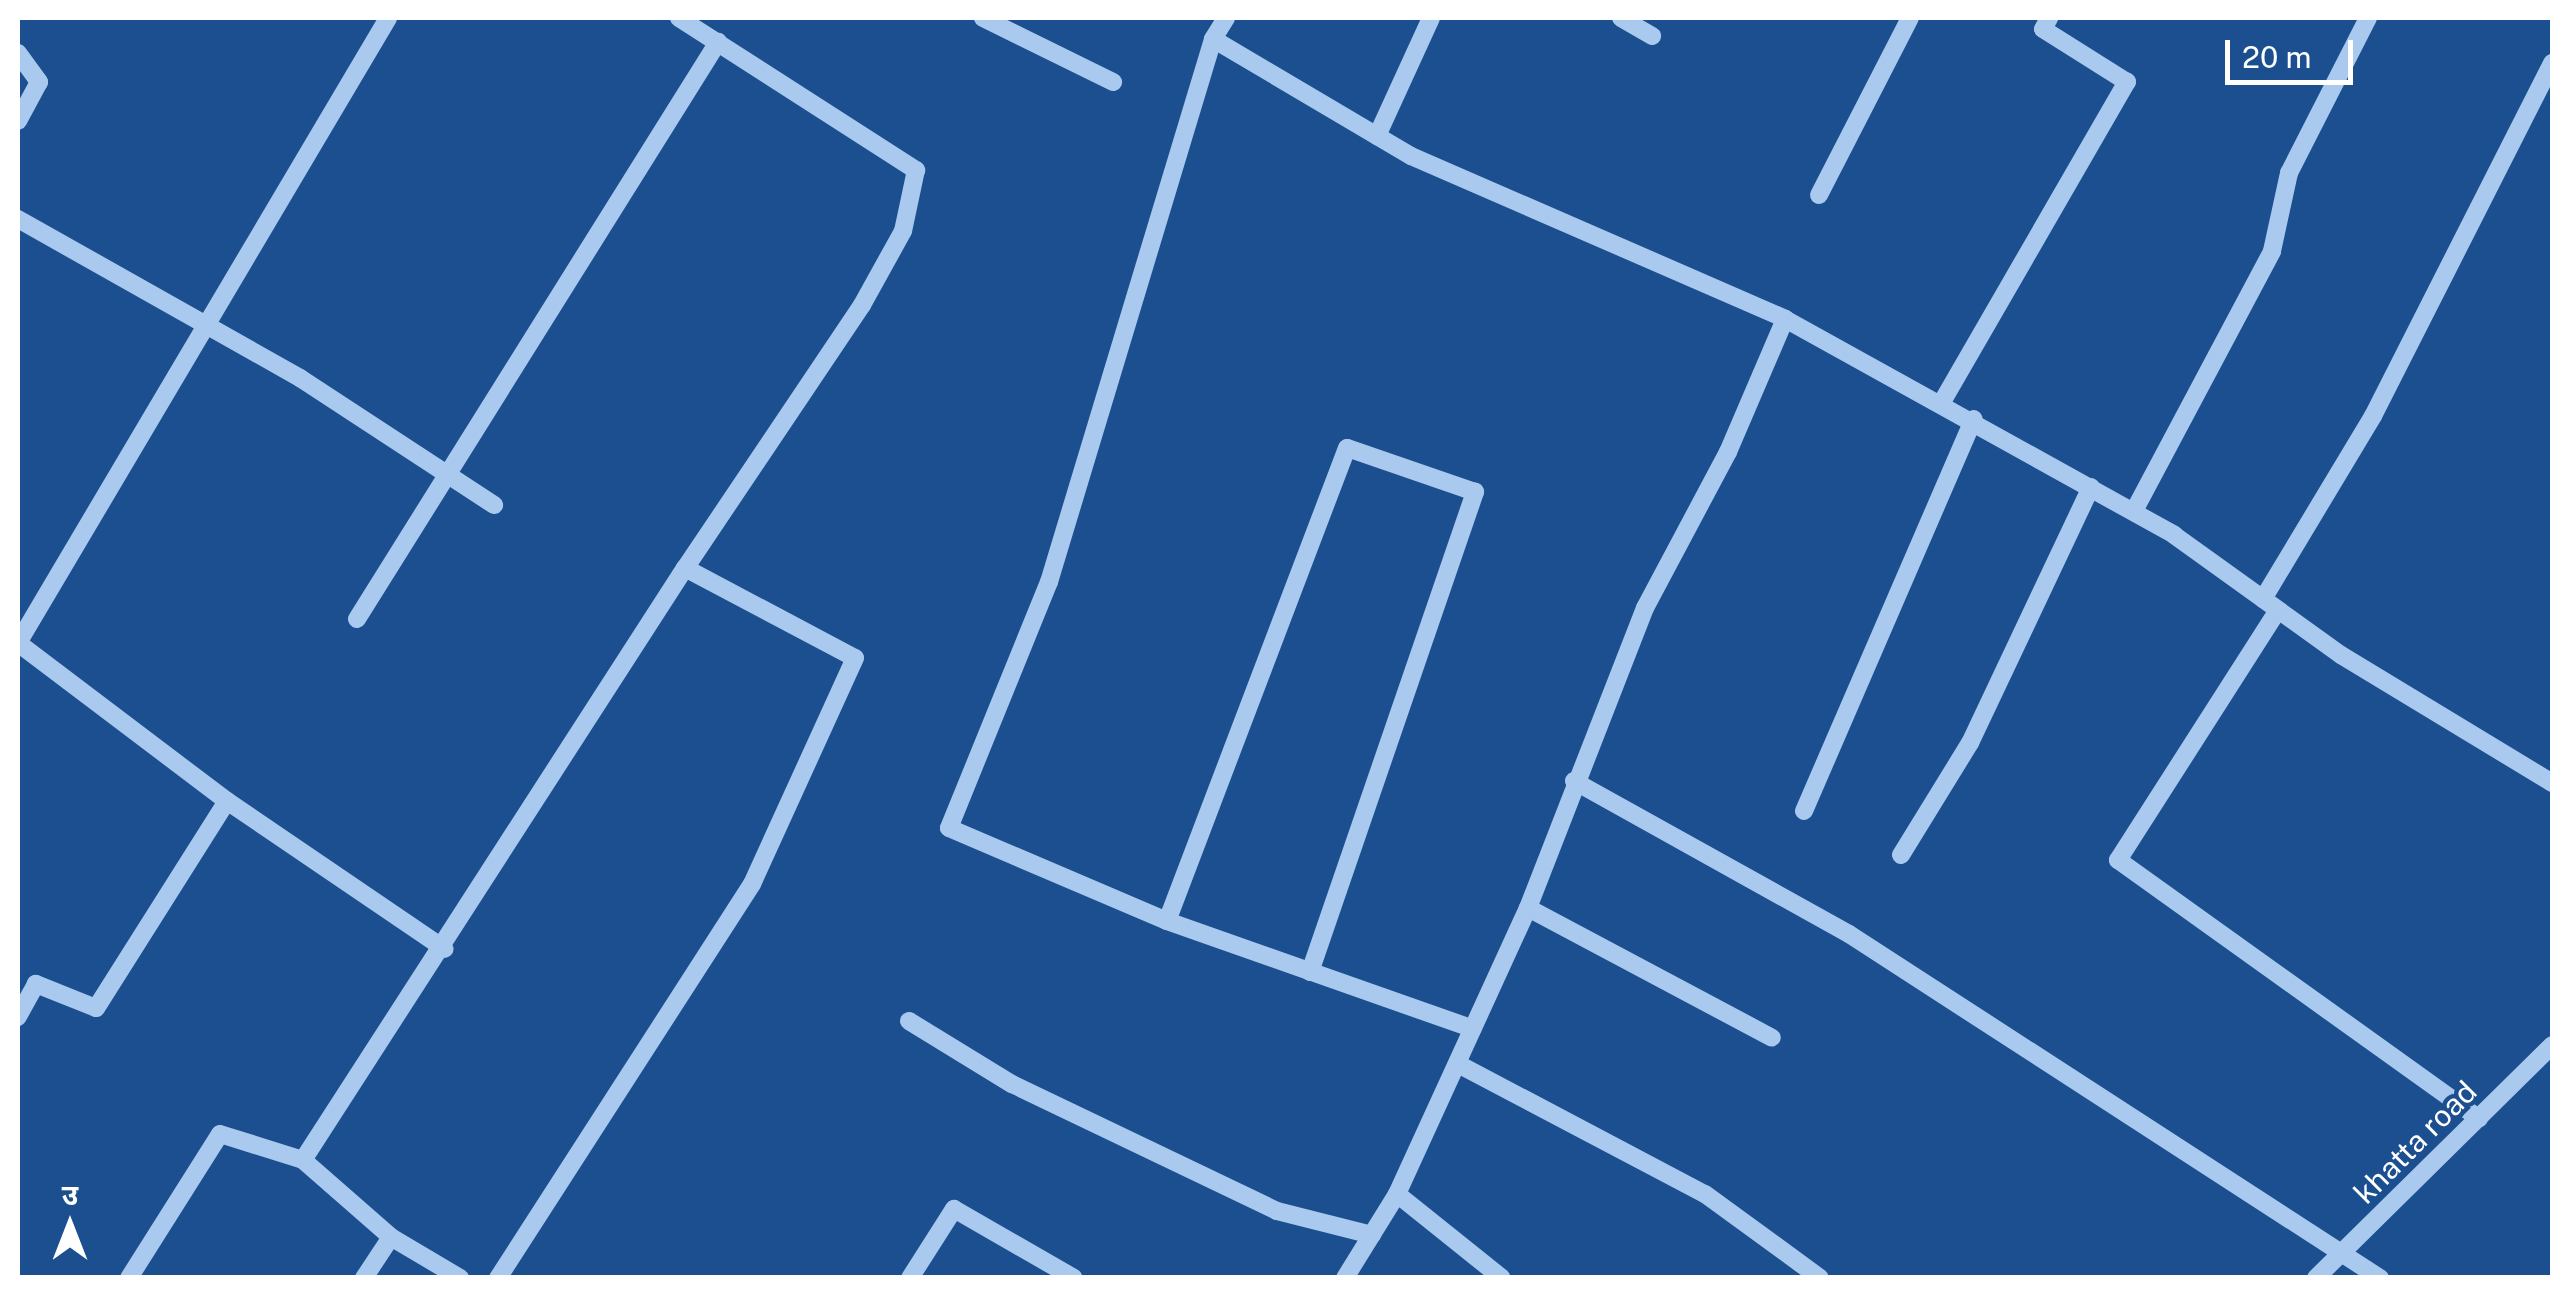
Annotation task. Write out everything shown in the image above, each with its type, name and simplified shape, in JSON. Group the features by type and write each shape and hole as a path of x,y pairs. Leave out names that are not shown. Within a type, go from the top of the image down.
{"street":[{"path":"388,18 210,328 18,643 227,801 445,949"},
{"path":"304,1160 445,949 685,568 862,305 903,231 916,170 680,18"},
{"path":"982,18 1113,82"},
{"path":"1226,18 1213,39 1049,582 949,828 1166,921 1473,1029"},
{"path":"1377,136 1431,18"},
{"path":"1621,18 1652,36"},
{"path":"1819,195 1910,18"},
{"path":"1942,402 2127,82 2043,29 2049,18"},
{"path":"2134,512 2272,250 2289,172 2368,18"},
{"path":"1213,39 1377,136 1785,318 1974,419 2134,512 2270,605 2552,783"},
{"path":"357,618 444,472 718,42"},
{"path":"18,53 39,82 18,121"},
{"path":"2478,1118 2118,860 2270,605 2372,416 2552,63"},
{"path":"18,219 210,328 494,505"},
{"path":"1345,1278 1397,1194 1458,1064 1528,908 1574,781 1645,608 1728,452 1785,318"},
{"path":"1804,812 1974,419"},
{"path":"1166,921 1347,448 1474,492 1310,972"},
{"path":"1901,855 1970,743 2091,487"},
{"path":"498,1278 752,884 855,658 685,568"},
{"path":"1574,781 1849,934 2344,1250 2380,1278"},
{"path":"18,1017 36,984 96,1008 227,801"},
{"path":"1528,908 1772,1038"},
{"path":"909,1021 1012,1084 1277,1211 1372,1235"},
{"name":"khatta road","path":"2316,1278 2552,1045"},
{"path":"1458,1064 1705,1194 1820,1278"},
{"path":"129,1278 220,1134 304,1160 391,1237 460,1278"},
{"path":"1397,1194 1502,1278"},
{"path":"910,1278 954,1209 1074,1278"},
{"path":"364,1278 391,1237"}]}
